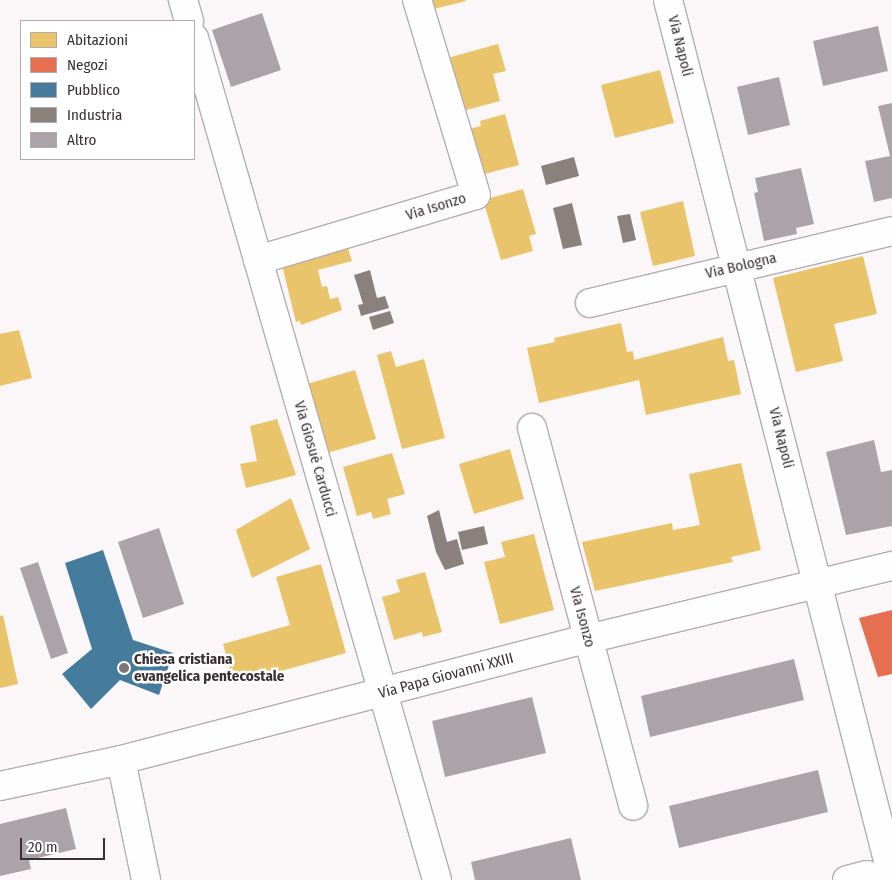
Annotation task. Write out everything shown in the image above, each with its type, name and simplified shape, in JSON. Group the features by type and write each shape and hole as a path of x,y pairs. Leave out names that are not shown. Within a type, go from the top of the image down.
{"street":[{"path":"183,0 189,20"},
{"name":"Via Isonzo","path":"258,260 476,195 417,0"},
{"name":"Via Napoli","path":"668,0 819,584 877,871"},
{"name":"Via Giosuè Carducci","path":"195,41 437,880"},
{"name":"Via Bologna","path":"590,303 737,266 892,231"},
{"name":"Via Isonzo","path":"532,428 633,806"},
{"name":"Via Papa Giovanni XXIII","path":"0,786 121,760 587,639 892,566"},
{"path":"121,760 146,880"}],"building: Abitazioni":[{"path":"427,0 465,0 466,1 430,10"},
{"path":"498,44 506,71 493,74 500,101 459,112 444,59"},
{"path":"660,70 674,123 615,138 601,85"},
{"path":"505,114 519,165 477,176 465,130 481,126 480,121"},
{"path":"523,189 536,234 529,236 533,251 501,260 483,200"},
{"path":"683,201 695,256 653,266 640,212"},
{"path":"345,239 352,261 318,270 322,287 327,286 330,299 338,297 342,310 301,325 300,321 296,322 280,257"},
{"path":"863,256 877,314 834,324 843,361 796,372 773,278"},
{"path":"621,323 627,352 633,351 634,360 723,337 728,361 734,360 741,394 646,415 639,380 539,403 527,348 555,342 554,338"},
{"path":"19,330 32,378 0,386 0,334"},
{"path":"391,351 396,367 424,359 445,438 402,449 377,355"},
{"path":"355,370 376,439 327,453 307,384"},
{"path":"277,419 296,475 246,488 240,464 257,461 250,426"},
{"path":"510,449 524,499 474,514 459,464"},
{"path":"392,453 405,494 387,499 391,514 373,519 371,512 357,516 343,467"},
{"path":"741,463 761,550 731,557 733,562 595,591 582,542 672,523 673,530 700,525 689,474"},
{"path":"291,498 310,549 252,578 236,530"},
{"path":"534,534 554,610 500,624 484,562 505,557 501,542"},
{"path":"321,564 346,653 234,684 223,644 290,625 276,577"},
{"path":"425,572 442,632 423,637 422,632 394,640 382,597 400,592 396,580"},
{"path":"3,615 18,684 0,688 0,616"}],"building: Negozi":[{"path":"892,610 892,674 878,677 859,618"}],"building: Pubblico":[{"path":"103,550 133,640 173,653 159,695 120,680 91,709 62,674 92,649 65,563"}],"building: Industria":[{"path":"574,157 579,176 546,185 541,166"},
{"path":"572,203 582,245 563,249 553,208"},
{"path":"630,214 636,240 623,243 617,216"},
{"path":"370,270 377,298 385,296 389,308 361,316 358,305 363,304 354,275"},
{"path":"390,311 394,323 373,330 369,317"},
{"path":"439,510 447,542 457,539 464,564 445,570 436,552 427,516"},
{"path":"484,526 488,544 462,550 458,532"}],"building: Altro":[{"path":"262,13 281,70 231,87 212,30"},
{"path":"878,26 888,71 823,86 813,41"},
{"path":"779,77 790,125 748,135 737,87"},
{"path":"892,103 892,198 874,202 865,161 890,156 878,106"},
{"path":"801,168 814,224 796,228 797,234 764,241 754,193 758,192 755,178"},
{"path":"874,440 881,472 892,470 892,526 846,535 826,452"},
{"path":"159,528 184,604 143,618 118,542"},
{"path":"38,562 68,653 51,659 20,568"},
{"path":"794,659 804,700 650,737 641,696"},
{"path":"532,697 546,753 445,777 432,721"},
{"path":"818,770 828,812 679,848 669,806"},
{"path":"66,808 76,849 29,860 31,869 0,876 0,824"},
{"path":"571,838 581,880 475,880 471,862"}],"place":[{"name":"Chiesa cristiana evangelica pentecostale","path":"124,668"}]}
